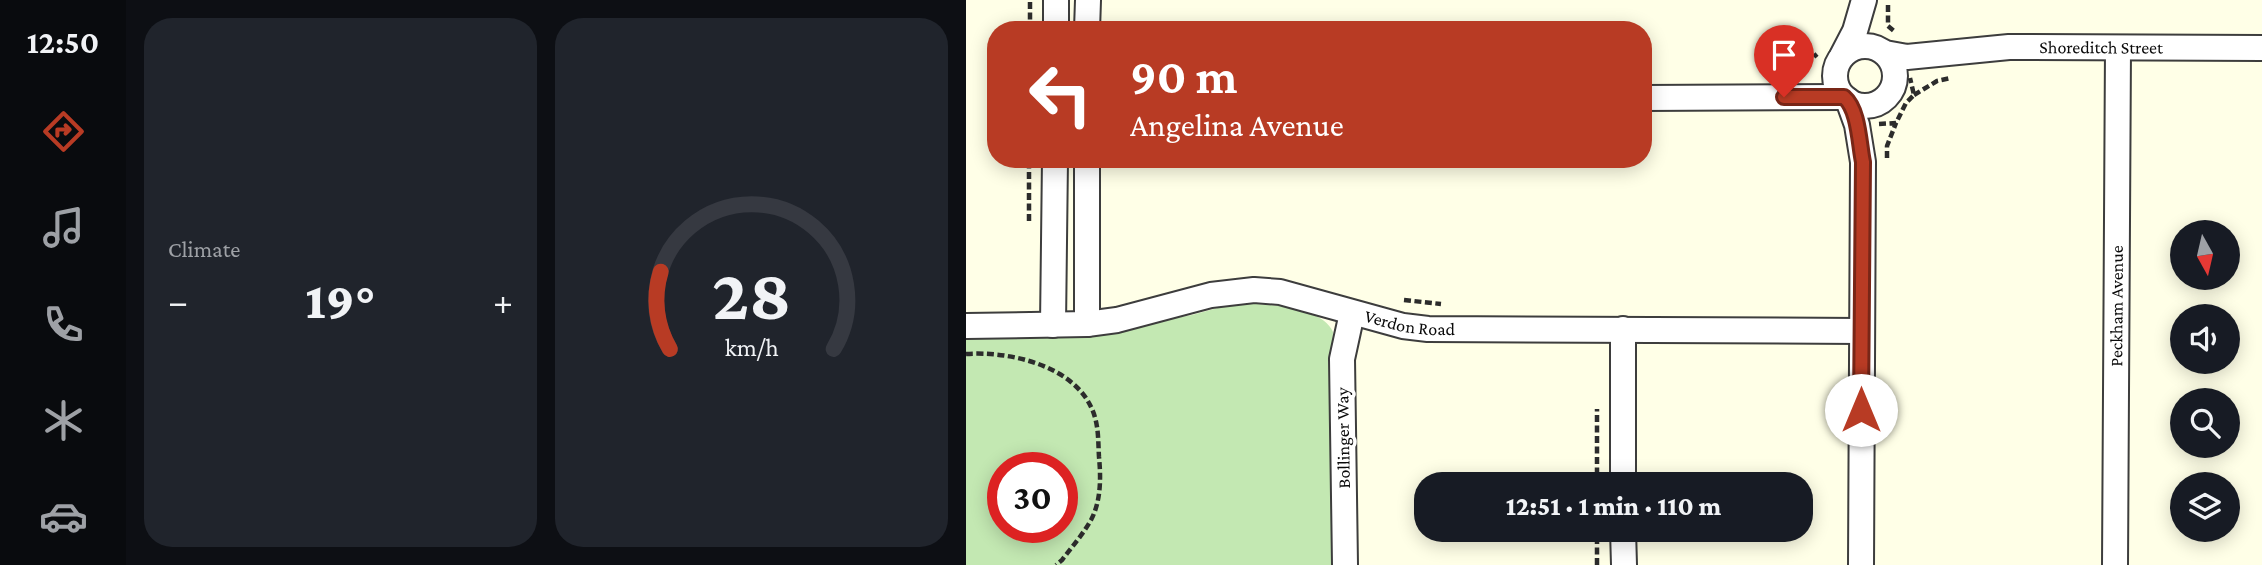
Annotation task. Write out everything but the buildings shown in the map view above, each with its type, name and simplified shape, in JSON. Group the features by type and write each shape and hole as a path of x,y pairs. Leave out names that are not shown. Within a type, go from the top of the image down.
{"street":[{"path":"1056,0 1056,21"},
{"path":"1087,21 1088,0"},
{"path":"1863,162 1896,94 1895,69 1885,44 1868,27 1864,0"},
{"path":"1861,565 1863,162 1857,125 1836,83 1839,62 1855,31 1864,0"},
{"path":"1784,97 1814,86 1858,46 1885,44"},
{"name":"Shoreditch Street","path":"1885,44 1908,57 2009,47 2262,48"},
{"name":"Peckham Avenue","path":"2115,565 2118,48"},
{"name":"Shoreditch Street","path":"1896,94 1925,62 1940,55"},
{"path":"1652,98 1846,99 1865,106 1896,94"},
{"path":"1053,325 1055,168"},
{"path":"1087,168 1087,324"},
{"name":"Verdon Road","path":"966,326 1087,324 1116,320 1211,295 1254,290 1280,292 1353,313 1427,329 1862,331"},
{"name":"Bollinger Way","path":"1345,565 1342,359 1353,313"},
{"path":"1623,329 1623,472"},
{"path":"1623,542 1624,565"}],"path":[{"path":"1030,0 1030,21"},
{"path":"1885,44 1888,0"},
{"path":"1896,94 1937,80 1960,76"},
{"path":"1392,298 1442,304"},
{"path":"966,354 987,352 1015,356 1047,368 1076,387 1091,407 1098,427 1101,479 1098,499 1091,520 1056,565"},
{"path":"1597,405 1597,472"},
{"path":"1597,542 1597,565"}],"green space":[{"path":"1232,304 1272,305 1303,311 1327,323 1333,332 1330,398 1332,565 966,565 966,338 1083,336 1192,315"}],"route":[{"path":"1784,97 1844,97 1848,100 1857,125 1863,162 1861,410"}]}
